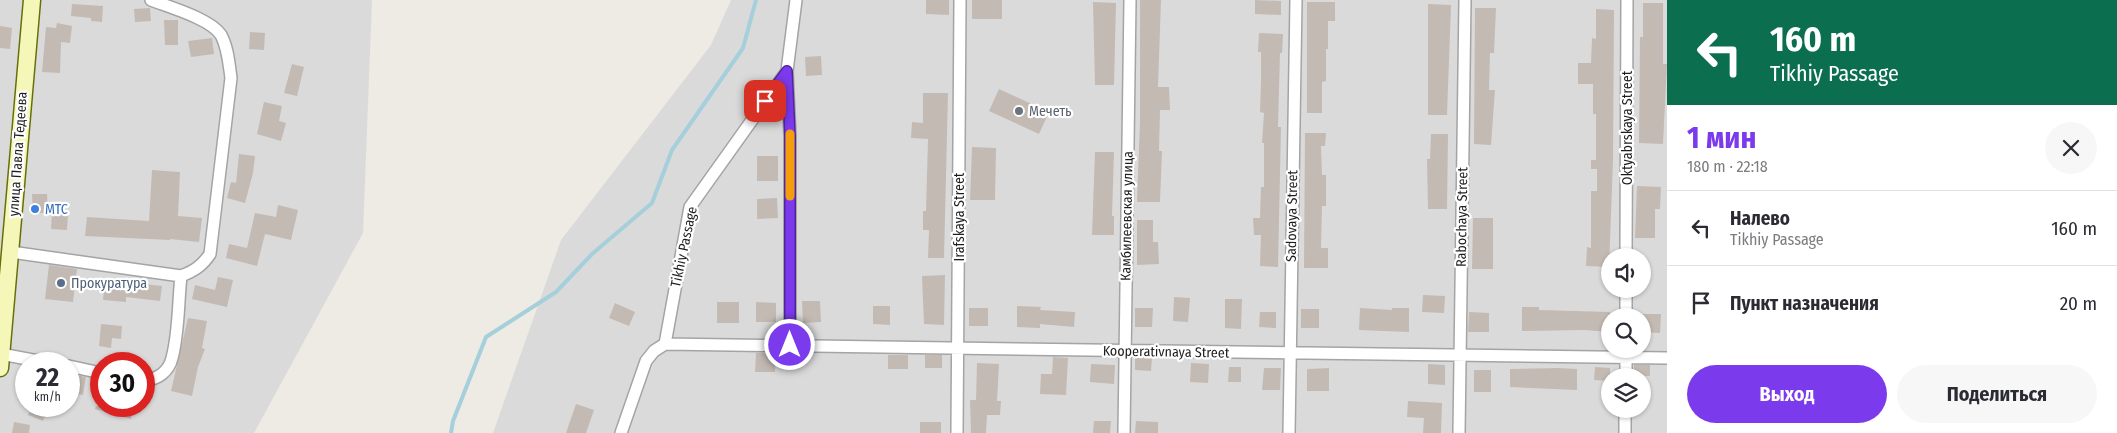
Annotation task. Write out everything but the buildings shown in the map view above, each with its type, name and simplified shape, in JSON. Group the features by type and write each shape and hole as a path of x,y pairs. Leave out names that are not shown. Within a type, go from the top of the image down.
{"main road":[{"name":"улица Павла Тедеева","path":"1,361 32,0"}],"street":[{"path":"11,252 181,276 195,271 210,254 231,78 227,56 220,35 211,25 151,0"},
{"name":"Tikhiy Passage","path":"665,344 690,207 787,71 796,0"},
{"name":"Irafskaya Street","path":"957,433 960,0"},
{"name":"Камбилеевская улица","path":"1124,433 1130,0"},
{"name":"Sadovaya Street","path":"1289,433 1296,0"},
{"name":"Rabochaya Street","path":"1458,433 1465,0"},
{"name":"Oktyabrskaya Street","path":"1626,248 1628,0"},
{"path":"787,71 790,136 790,345"},
{"path":"155,378 162,374 172,360 181,276"},
{"path":"621,433 646,361 654,351 665,344"},
{"name":"Kooperativnaya Street","path":"665,344 1290,354 1601,353"},
{"name":"Kooperativnaya Street","path":"1651,356 1667,358"},
{"path":"1,361 15,362"},
{"path":"1625,418 1625,433"}],"shaded area":[{"path":"0,0 372,0 363,233 254,433 0,433"},
{"path":"731,0 1667,0 1667,433 493,433 561,240 711,45"}],"waterway":[{"path":"451,433 453,421 486,337 556,292 592,254 652,203 672,150 743,48 756,0"}],"slow traffic":[{"path":"790,134 790,196"}],"place":[{"name":"Мечеть","path":"1019,111"},
{"name":"МТС","path":"35,209"},
{"name":"Прокуратура","path":"61,283"}],"route":[{"path":"765,101 787,71 790,136 790,345"}]}
